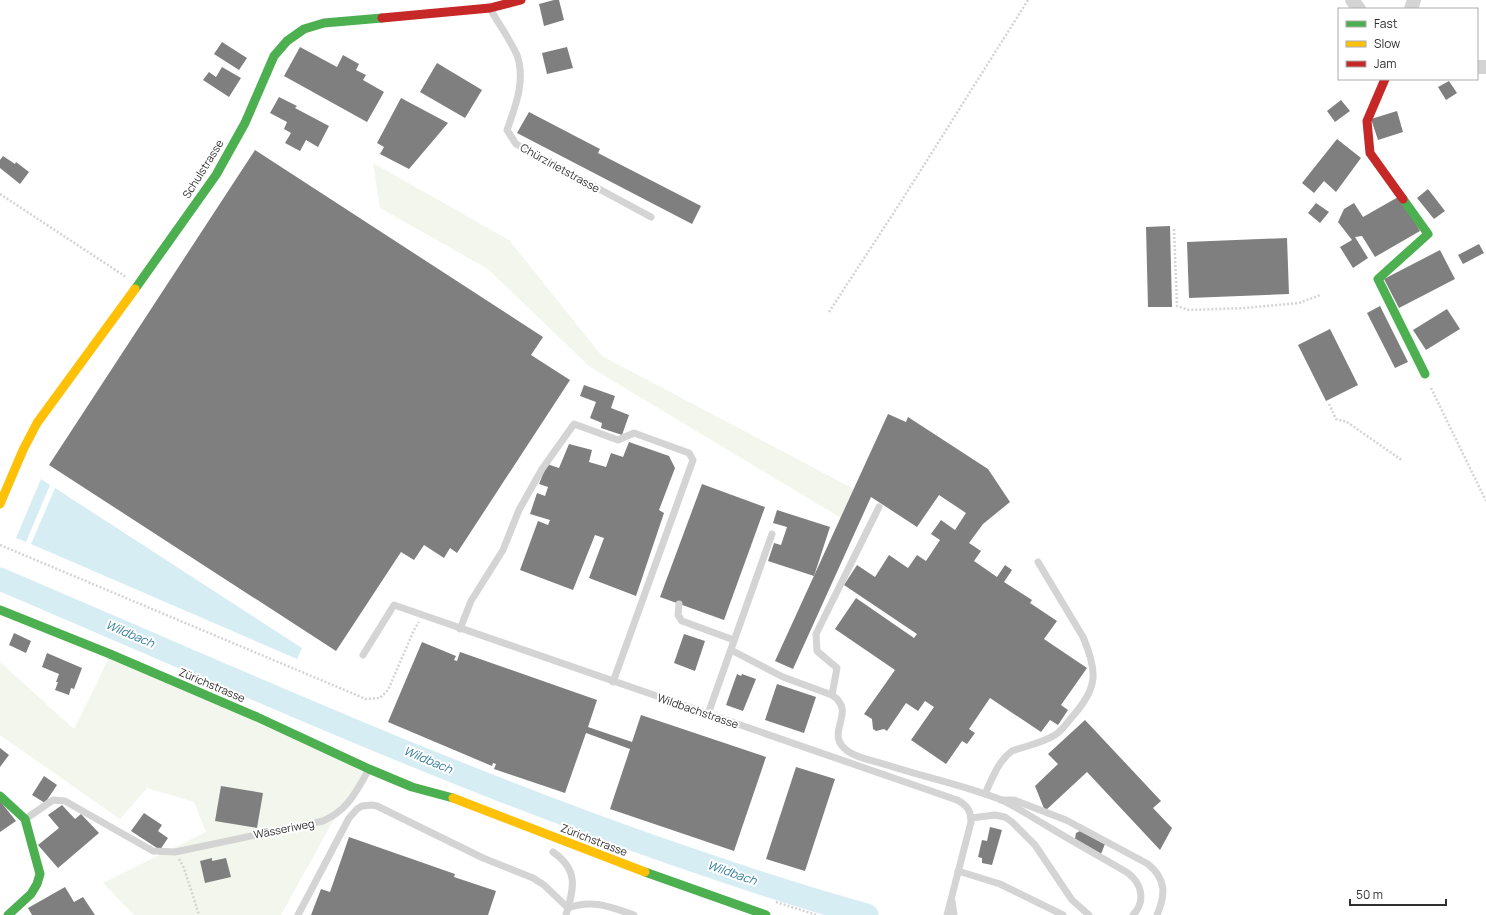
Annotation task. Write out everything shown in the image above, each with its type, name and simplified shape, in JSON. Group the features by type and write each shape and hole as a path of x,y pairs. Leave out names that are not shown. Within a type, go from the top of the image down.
{"street":[{"name":"Schulstrasse","path":"0,504 23,450 37,424 54,398 138,285 216,175 245,123 274,56 287,40 304,29 324,23 490,8 521,0"},
{"path":"1352,0 1358,8"},
{"path":"1384,80 1367,120 1370,153 1428,234 1378,279 1425,374"},
{"name":"Zürichstrasse","path":"0,610 110,654 257,717 369,769 412,787 448,796 616,862 766,915"},
{"name":"Zürichstrasse","path":"412,787 437,803"},
{"path":"0,796 25,819 40,874 32,894 8,915"},
{"path":"550,850 575,860"}],"lane":[{"name":"Chürzirietstrasse","path":"490,8 516,55 520,69 518,97 506,130 516,144 651,217"},
{"path":"460,629 471,601 503,550 519,510 542,469 574,424 618,440 634,433 689,453 693,460 614,682"},
{"path":"832,695 837,668 817,652 816,634 879,507"},
{"path":"708,714 772,534"},
{"path":"985,794 999,766 1007,755 1051,737 1059,732 1085,702 1091,688 1094,670 1083,637 1038,562"},
{"path":"679,604 678,615 682,621 734,640"},
{"name":"Wildbachstrasse","path":"363,655 394,605 957,800 968,809 971,818"},
{"path":"731,650 783,677 837,698 842,708 838,737 840,743 848,752 1001,800 1133,877 1138,884 1141,896 1140,906 1133,915"},
{"name":"Wässeriweg","path":"25,819 53,800 65,801 153,851 175,852 323,821 338,813 347,805 369,769"},
{"path":"1001,800 1014,800 1066,820 1148,864 1158,875 1163,889 1161,904 1157,915"},
{"path":"298,915 350,818 357,809 362,806 372,805 390,812 483,858 533,878 544,885 567,912"},
{"path":"946,915 970,827 971,818 995,815 1005,817 1012,822 1038,848 1072,900 1089,915"},
{"path":"550,850 566,862 572,875 573,885 567,912"},
{"path":"958,871 1000,884 1063,915"},
{"path":"951,897 954,915"},
{"path":"567,912 580,904 592,903 634,915"}],"path":[{"path":"829,312 902,200 1028,0"},
{"path":"0,194 138,285"},
{"path":"1174,229 1177,306 1189,310 1245,308 1299,303 1320,295"},
{"path":"1425,374 1486,501"},
{"path":"1329,404 1336,419 1347,422 1403,461"},
{"path":"0,545 366,699 376,699 386,693 415,627 422,620 428,617"},
{"path":"175,852 184,868 199,915"},
{"path":"774,902 817,915"}],"shaded area":[{"path":"373,163 509,240 602,356 854,489 841,518 590,367 488,269 380,208"},
{"path":"110,654 369,769 354,797 333,821 281,915 134,915 103,883 206,832 194,802 147,788 120,819 0,735 0,662 74,729"}],"water":[{"path":"41,479 50,485 26,542 16,538"},
{"path":"55,488 302,648 297,659 31,544"}],"building":[{"path":"559,0 564,20 544,26 539,4"},
{"path":"222,42 247,58 239,70 214,54"},
{"path":"300,47 337,67 343,55 359,64 356,70 366,75 363,80 384,92 367,122 284,76"},
{"path":"567,47 573,68 547,74 542,53"},
{"path":"437,63 482,90 465,118 420,92"},
{"path":"222,67 241,78 229,97 203,80 209,72 216,77"},
{"path":"1449,81 1457,93 1446,100 1438,87"},
{"path":"279,97 297,106 295,108 329,126 318,147 306,140 300,151 285,143 291,133 284,129 287,122 270,113"},
{"path":"401,98 448,123 409,169 380,154 384,147 377,143"},
{"path":"1341,100 1350,111 1335,122 1327,111"},
{"path":"1397,111 1403,132 1378,140 1371,119"},
{"path":"529,112 600,149 598,153 701,206 692,224 517,133"},
{"path":"1337,139 1361,158 1336,192 1324,181 1314,193 1302,183"},
{"path":"255,150 543,337 531,355 570,380 457,553 450,548 444,558 424,545 414,560 401,552 336,651 49,465"},
{"path":"3,156 15,164 16,162 29,172 20,184 0,168 0,160"},
{"path":"1428,189 1445,211 1434,219 1417,198"},
{"path":"1400,196 1420,231 1375,257 1362,236 1355,237 1368,258 1353,268 1340,247 1352,240 1338,222 1344,209 1354,203 1363,217"},
{"path":"1316,203 1329,212 1320,223 1308,213"},
{"path":"1170,226 1172,307 1148,307 1146,227"},
{"path":"1287,238 1289,294 1189,298 1187,242"},
{"path":"1479,244 1484,253 1463,264 1458,255"},
{"path":"1440,250 1455,279 1399,308 1384,279"},
{"path":"1380,306 1408,362 1395,368 1367,313"},
{"path":"1447,309 1460,329 1426,350 1413,330"},
{"path":"1330,329 1358,385 1326,401 1298,345"},
{"path":"584,385 615,396 611,408 629,415 622,435 601,428 602,423 590,418 596,402 580,396"},
{"path":"888,414 906,422 908,417 988,469 1010,502 983,524 969,543 981,551 974,561 997,577 1005,565 1012,570 1004,582 1032,600 1030,603 1057,621 1044,639 1087,668 1061,705 1068,710 1058,725 1050,720 1041,732 990,698 969,729 975,733 967,744 962,741 946,764 911,740 934,707 925,701 918,711 906,703 887,731 884,729 876,731 873,729 872,719 864,714 895,670 835,629 856,598 914,638 917,634 844,585 857,565 875,577 889,555 908,568 917,555 926,561 940,540 931,534 941,520 955,530 966,513 939,495 917,527 871,497 793,669 775,661"},
{"path":"629,442 669,456 675,468 659,510 664,513 636,596 589,578 604,538 595,535 573,590 520,570 538,521 548,525 550,520 530,514 537,493 545,496 548,487 539,484 547,464 559,468 569,444 592,450 589,462 606,467 611,453 623,457"},
{"path":"702,484 765,507 724,620 660,597"},
{"path":"777,510 830,527 814,576 768,561 774,543 781,545 787,527 773,523"},
{"path":"14,633 31,641 26,653 9,645"},
{"path":"684,634 705,641 695,671 674,663"},
{"path":"422,642 456,656 454,660 457,661 460,652 597,700 588,727 632,742 641,715 766,757 734,851 610,809 630,749 586,733 565,793 494,769 496,764 493,763 492,766 388,722"},
{"path":"47,653 82,668 74,689 71,688 69,695 55,690 59,674 42,667"},
{"path":"737,674 741,676 742,674 756,679 743,711 726,705"},
{"path":"777,684 816,697 804,733 765,720"},
{"path":"1085,720 1161,801 1153,808 1172,828 1160,850 1087,772 1045,811 1035,786 1058,764 1048,754"},
{"path":"0,748 9,755 0,767"},
{"path":"796,767 835,779 805,871 766,859"},
{"path":"44,776 57,785 45,803 32,795"},
{"path":"221,786 263,793 257,828 215,821"},
{"path":"0,801 16,821 0,832"},
{"path":"62,805 75,819 81,814 99,833 58,868 38,845 59,828 48,815"},
{"path":"144,813 162,825 158,831 168,838 160,850 131,831"},
{"path":"990,827 1002,830 992,865 982,863 982,858 978,857 982,840 987,841"},
{"path":"1080,831 1105,844 1101,854 1075,839 1076,833"},
{"path":"349,837 455,874 454,877 496,891 488,915 311,915 321,889 330,892"},
{"path":"212,858 212,861 226,858 231,877 205,883 200,861"},
{"path":"65,887 74,902 83,897 95,915 32,915 28,908"}],"waterway":[{"name":"Wildbach","path":"0,579 327,719 491,786 574,818 735,875 867,915"}],"traffic: fast":[{"path":"135,289 216,175 245,123 274,56 287,41 304,29 324,23 382,18"},
{"path":"1403,199 1428,234 1378,279 1425,374"},
{"path":"0,610 110,654 257,717 369,769 412,787 453,798"},
{"path":"0,796 25,819 40,874 37,884 31,894 8,915"},
{"path":"645,872 766,915"}],"traffic: slow":[{"path":"0,504 23,450 37,423 135,289"},
{"path":"453,798 645,872"}],"traffic: jam":[{"path":"382,18 490,8 521,0"},
{"path":"1385,80 1367,121 1370,153 1403,199"}]}
